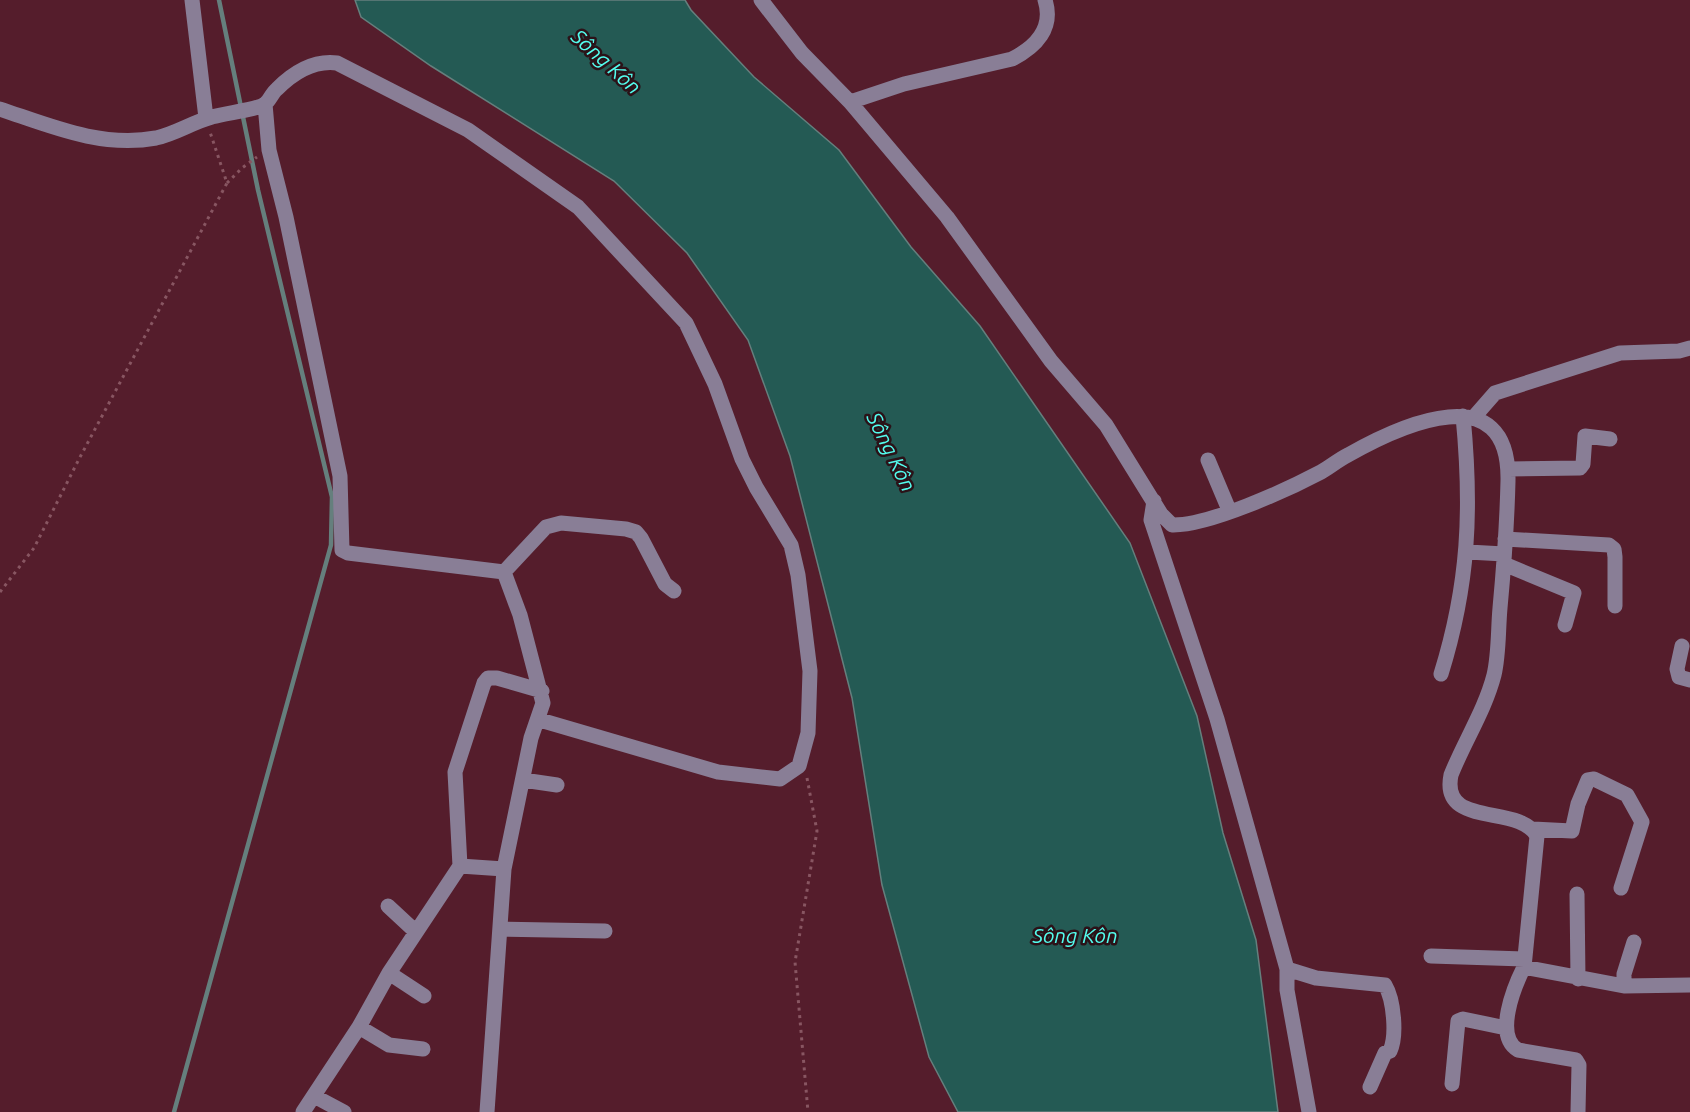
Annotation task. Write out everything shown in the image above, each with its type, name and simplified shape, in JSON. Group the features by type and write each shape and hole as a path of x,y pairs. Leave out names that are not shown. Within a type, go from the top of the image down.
{"street":[{"path":"192,0 206,118"},
{"path":"761,0 802,52 850,102 947,217 1051,361 1106,424 1166,520 1172,525 1193,523 1287,489 1404,428 1440,418 1468,416 1485,421 1499,436 1506,451 1508,469 1504,552 1493,677 1456,763 1449,788 1452,798 1462,807 1516,820 1533,829 1572,831 1578,804 1588,780 1594,779 1627,795 1642,822 1621,888"},
{"path":"850,102 904,84 1012,59 1025,53 1042,36 1047,25 1049,13 1045,0"},
{"path":"0,109 52,128 96,139 131,141 158,138 206,118 259,106 301,69 327,62 337,63 468,130 578,207 686,322 696,339 715,384 742,459 756,487 791,544 798,575 810,671 808,733 799,766 780,779 718,772 540,720"},
{"path":"259,106 286,216 339,476 342,550 348,553 504,572"},
{"path":"1441,675 1462,594 1468,552 1468,416 1495,393 1620,353 1679,351 1690,348"},
{"path":"1508,469 1580,468 1585,436 1610,439"},
{"path":"1208,460 1229,510"},
{"path":"1154,501 1151,520 1217,719 1287,969 1287,990 1309,1112"},
{"path":"504,572 546,527 561,523 626,529 636,532 641,538 665,584 674,591"},
{"path":"1468,552 1609,545 1614,549 1615,557 1615,606"},
{"path":"1504,552 1574,593 1565,625"},
{"path":"489,1111 504,869 531,738 540,720 543,703 542,691 504,572"},
{"path":"1682,646 1677,669 1679,677 1690,680"},
{"path":"303,1112 359,1027 389,973 460,866 455,772 484,683 488,678 496,678 542,691"},
{"path":"524,780 556,785"},
{"path":"1533,829 1537,836 1538,847 1524,963 1513,990 1506,1028 1507,1038 1511,1046 1518,1050 1576,1060 1579,1065 1578,1112"},
{"path":"460,866 504,869"},
{"path":"1577,894 1578,979"},
{"path":"388,906 416,932"},
{"path":"501,929 605,931"},
{"path":"1624,986 1624,975 1634,942"},
{"path":"1431,956 1524,963 1578,979 1624,986 1690,985"},
{"path":"1287,969 1316,978 1385,985 1391,1001 1393,1040 1390,1051 1381,1058 1370,1087"},
{"path":"389,973 424,996"},
{"path":"1452,1084 1458,1021 1463,1019 1506,1028"},
{"path":"359,1027 389,1045 423,1048"},
{"path":"314,1096 344,1112"}],"path":[{"path":"206,118 227,183"},
{"path":"0,592 34,548 227,183 259,156"},
{"path":"802,753 817,831 795,962 808,1112"}],"water":[{"name":"Sông Kôn","path":"355,0 685,0 691,10 754,77 839,150 911,247 980,326 1130,543 1197,716 1223,833 1256,940 1278,1112 958,1112 929,1057 882,885 852,698 790,456 748,340 687,253 614,181 431,66 361,17"}],"waterway":[{"path":"174,1112 331,545 332,497 258,190 219,0"}]}
